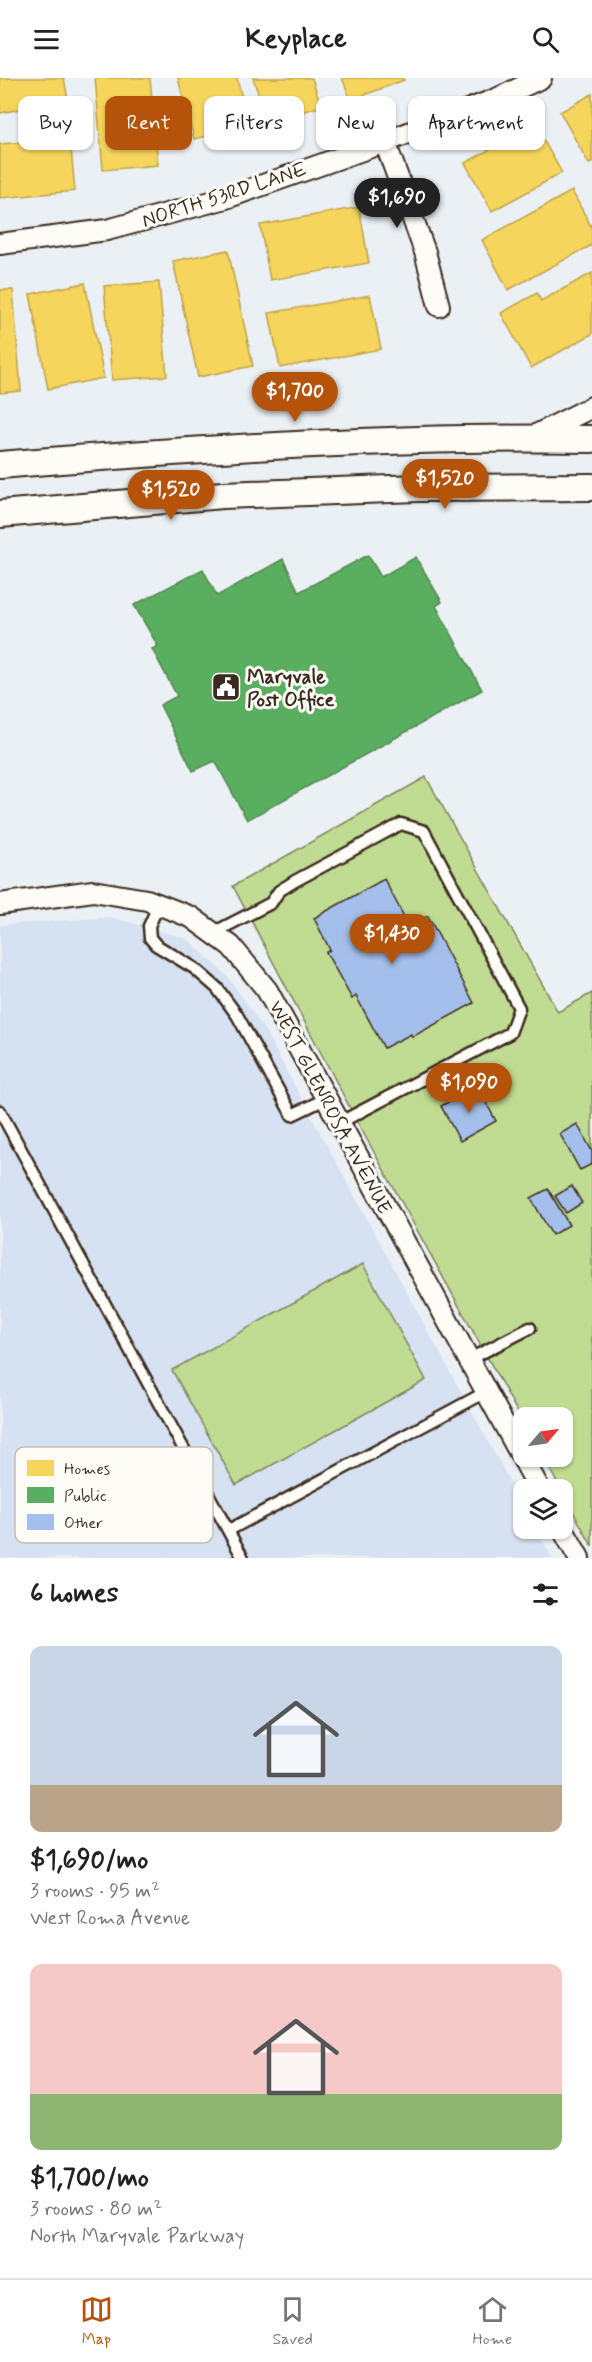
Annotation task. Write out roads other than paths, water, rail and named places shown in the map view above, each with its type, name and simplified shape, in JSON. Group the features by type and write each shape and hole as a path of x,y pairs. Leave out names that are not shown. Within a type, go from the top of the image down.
{"street":[{"name":"NORTH 53RD LANE","path":"396,138 496,99 541,78"},
{"name":"NORTH 53RD LANE","path":"0,244 107,230 226,198 363,150"},
{"path":"389,150 425,252 439,306"},
{"path":"530,438 592,407"},
{"path":"0,465 275,445 530,438 592,440"},
{"path":"0,514 223,495 418,488 592,487"},
{"name":"WEST GLENROSA AVENUE","path":"0,904 93,891 147,900 190,917 231,946 267,990 534,1479"},
{"path":"568,1539 579,1558"}],"lane":[{"path":"213,933 271,903 279,891 295,881 401,824 424,831 519,1008 510,1033 339,1123"},
{"path":"159,904 149,926 150,938 156,945 194,968 217,988 237,1015 292,1115 325,1099"},
{"path":"0,1111 184,1447"},
{"path":"468,1360 530,1328"},
{"path":"229,1530 486,1392"},
{"path":"213,1501 243,1558"}],"place":[{"name":"Maryvale Post Office","path":"226,687"}]}
